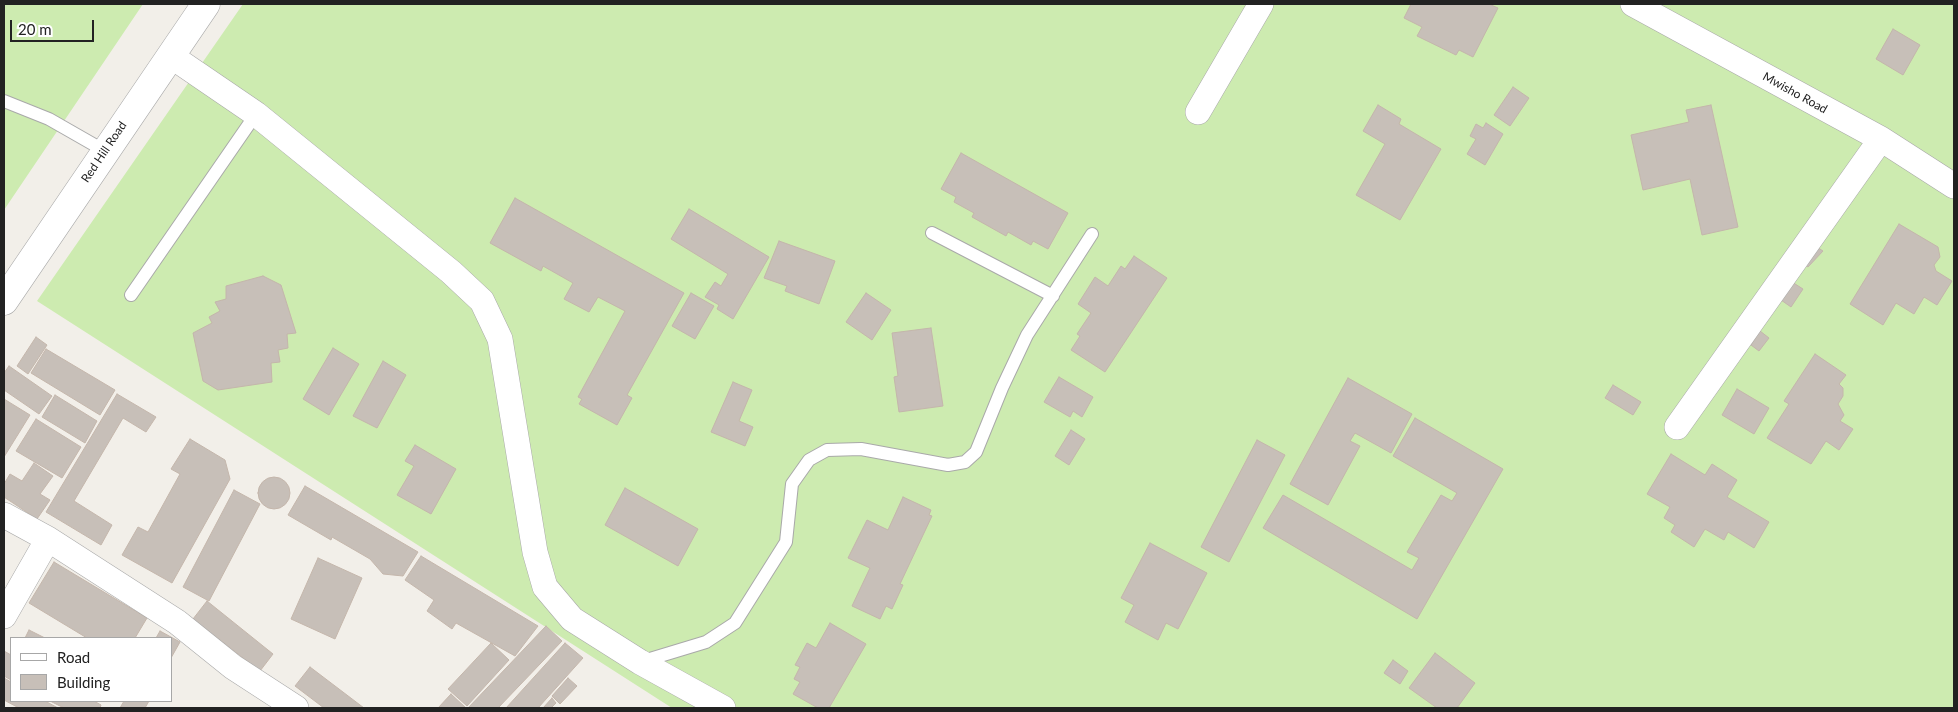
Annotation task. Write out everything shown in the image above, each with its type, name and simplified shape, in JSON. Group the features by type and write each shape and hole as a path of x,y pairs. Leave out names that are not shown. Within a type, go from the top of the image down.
{"street":[{"name":"Red Hill Road","path":"4,301 206,4"},
{"path":"1198,112 1262,4"},
{"name":"Mwisho Road","path":"1633,4 1881,139 1954,186"},
{"path":"171,56 256,114 451,272 482,301 500,339 531,534 545,587 572,619 640,662 723,708"},
{"path":"1678,426 1881,139"},
{"path":"4,515 48,539 177,622 233,667 296,708"},
{"path":"4,616 48,539"}],"lane":[{"path":"4,101 48,119 105,150"},
{"path":"131,295 256,114"},
{"path":"932,233 1052,296"},
{"path":"640,662 706,642 735,623 786,542 792,484 809,460 827,450 861,449 948,466 965,462 976,452 1002,388 1027,335 1092,234"}],"green space":[{"path":"4,4 143,4 4,210"},
{"path":"243,4 1954,4 1954,708 672,708 37,301"}],"building":[{"path":"1411,4 1489,4 1498,8 1473,57 1459,50 1456,55 1417,36 1422,27 1404,18"},
{"path":"1893,29 1920,45 1903,75 1876,59"},
{"path":"1513,87 1529,98 1510,126 1494,115"},
{"path":"1378,105 1401,119 1399,124 1441,149 1400,220 1356,195 1385,144 1363,131"},
{"path":"1711,105 1738,227 1702,235 1690,179 1643,190 1631,135 1689,122 1686,110"},
{"path":"1486,123 1503,134 1485,165 1467,154 1476,139 1470,136 1476,124 1483,128"},
{"path":"961,153 1068,213 1048,249 1033,241 1031,245 1008,232 1006,236 972,217 974,213 954,202 956,197 941,189"},
{"path":"515,198 684,293 627,395 632,398 617,425 579,404 582,399 578,397 625,311 598,297 589,312 564,299 573,283 543,266 541,271 490,243"},
{"path":"689,209 769,257 733,319 717,309 719,305 705,297 715,282 721,286 728,274 671,239"},
{"path":"1899,224 1938,247 1940,257 1934,265 1936,271 1952,281 1937,305 1924,297 1914,314 1896,303 1883,325 1850,304"},
{"path":"779,241 835,261 819,304 785,291 787,286 764,278"},
{"path":"1812,244 1823,251 1808,267 1801,262"},
{"path":"1134,256 1167,278 1105,372 1071,350 1080,336 1077,334 1091,313 1078,304 1095,277 1108,286 1121,266 1125,269"},
{"path":"263,276 281,285 296,333 287,334 288,348 278,350 280,362 271,363 272,382 218,390 203,381 193,333 212,323 209,317 220,311 215,302 226,299 226,286"},
{"path":"1792,282 1803,289 1791,307 1781,300"},
{"path":"691,293 714,306 695,339 672,326"},
{"path":"866,293 891,310 872,340 846,322"},
{"path":"931,328 943,406 899,412 894,377 898,376 892,333"},
{"path":"1760,331 1769,338 1759,351 1751,345"},
{"path":"36,337 47,345 28,374 17,366"},
{"path":"333,348 359,364 329,415 303,399"},
{"path":"46,349 115,390 100,415 31,373"},
{"path":"1815,354 1846,375 1839,384 1843,388 1843,396 1838,404 1844,415 1840,421 1853,429 1839,450 1826,441 1811,464 1767,438 1789,404 1784,401"},
{"path":"383,361 406,375 377,428 353,416"},
{"path":"9,366 52,396 39,414 4,390 4,373"},
{"path":"1059,377 1093,397 1082,417 1073,411 1070,417 1044,402"},
{"path":"1348,378 1412,414 1391,453 1355,433 1350,441 1360,446 1328,505 1290,484"},
{"path":"733,382 752,390 739,421 753,427 745,446 711,432"},
{"path":"1613,385 1641,402 1633,415 1605,398"},
{"path":"1737,389 1769,408 1754,434 1722,415"},
{"path":"117,394 156,417 146,432 123,418 74,501 112,525 101,545 46,512"},
{"path":"55,395 97,421 85,443 42,417"},
{"path":"4,399 30,415 4,457"},
{"path":"1415,418 1503,469 1417,619 1263,528 1283,495 1412,570 1419,558 1407,552 1441,495 1452,501 1457,493 1393,456"},
{"path":"36,419 81,447 62,478 16,451"},
{"path":"1071,430 1085,439 1069,465 1055,456"},
{"path":"190,439 225,460 230,479 172,583 122,555 138,527 148,532 180,474 171,469"},
{"path":"1257,440 1285,455 1229,562 1201,547"},
{"path":"415,445 456,469 431,514 397,495 414,466 405,461"},
{"path":"1671,454 1705,475 1712,464 1737,480 1727,497 1769,522 1754,548 1728,532 1724,540 1705,529 1694,547 1671,532 1675,525 1664,518 1670,507 1647,494"},
{"path":"34,463 53,476 40,494 50,500 37,519 4,497 4,484 10,474 22,481"},
{"path":"274,477 285,482 290,493 285,504 274,509 263,504 258,493 263,482"},
{"path":"305,486 418,552 403,576 383,574 370,559 332,537 331,540 288,515"},
{"path":"625,488 698,529 678,566 605,525"},
{"path":"234,490 260,504 209,601 183,587"},
{"path":"903,497 931,510 929,515 932,516 900,584 903,585 892,609 886,606 880,619 852,606 870,568 848,558 867,520 888,530"},
{"path":"1150,543 1207,573 1178,629 1166,623 1158,640 1125,622 1134,605 1121,598"},
{"path":"421,556 538,626 515,656 456,623 452,629 427,611 434,600 405,580"},
{"path":"318,558 362,578 335,639 291,619"},
{"path":"54,562 147,618 136,637 85,637 29,603"},
{"path":"207,601 273,654 260,671 193,619"},
{"path":"830,623 866,644 829,708 818,708 793,694 800,682 794,679 800,667 795,665 807,643 816,648"},
{"path":"546,626 562,641 498,708 468,708"},
{"path":"29,630 43,637 26,637"},
{"path":"160,631 171,637 157,637"},
{"path":"172,638 180,642 172,656"},
{"path":"491,643 509,660 467,706 448,689"},
{"path":"565,643 583,658 538,708 506,708"},
{"path":"4,651 10,654 10,679 4,676"},
{"path":"1435,653 1475,683 1457,708 1437,708 1409,688"},
{"path":"1393,660 1408,671 1400,684 1384,673"},
{"path":"310,667 364,708 324,708 295,686"},
{"path":"4,678 10,681 10,702 47,702 58,708 19,708 4,700"},
{"path":"568,678 577,686 560,704 552,696"},
{"path":"451,694 466,708 438,708"},
{"path":"552,698 556,703 551,708 543,708"},
{"path":"52,702 96,702 101,705 100,708 64,708"},
{"path":"123,702 148,702 145,708 120,708"}]}
